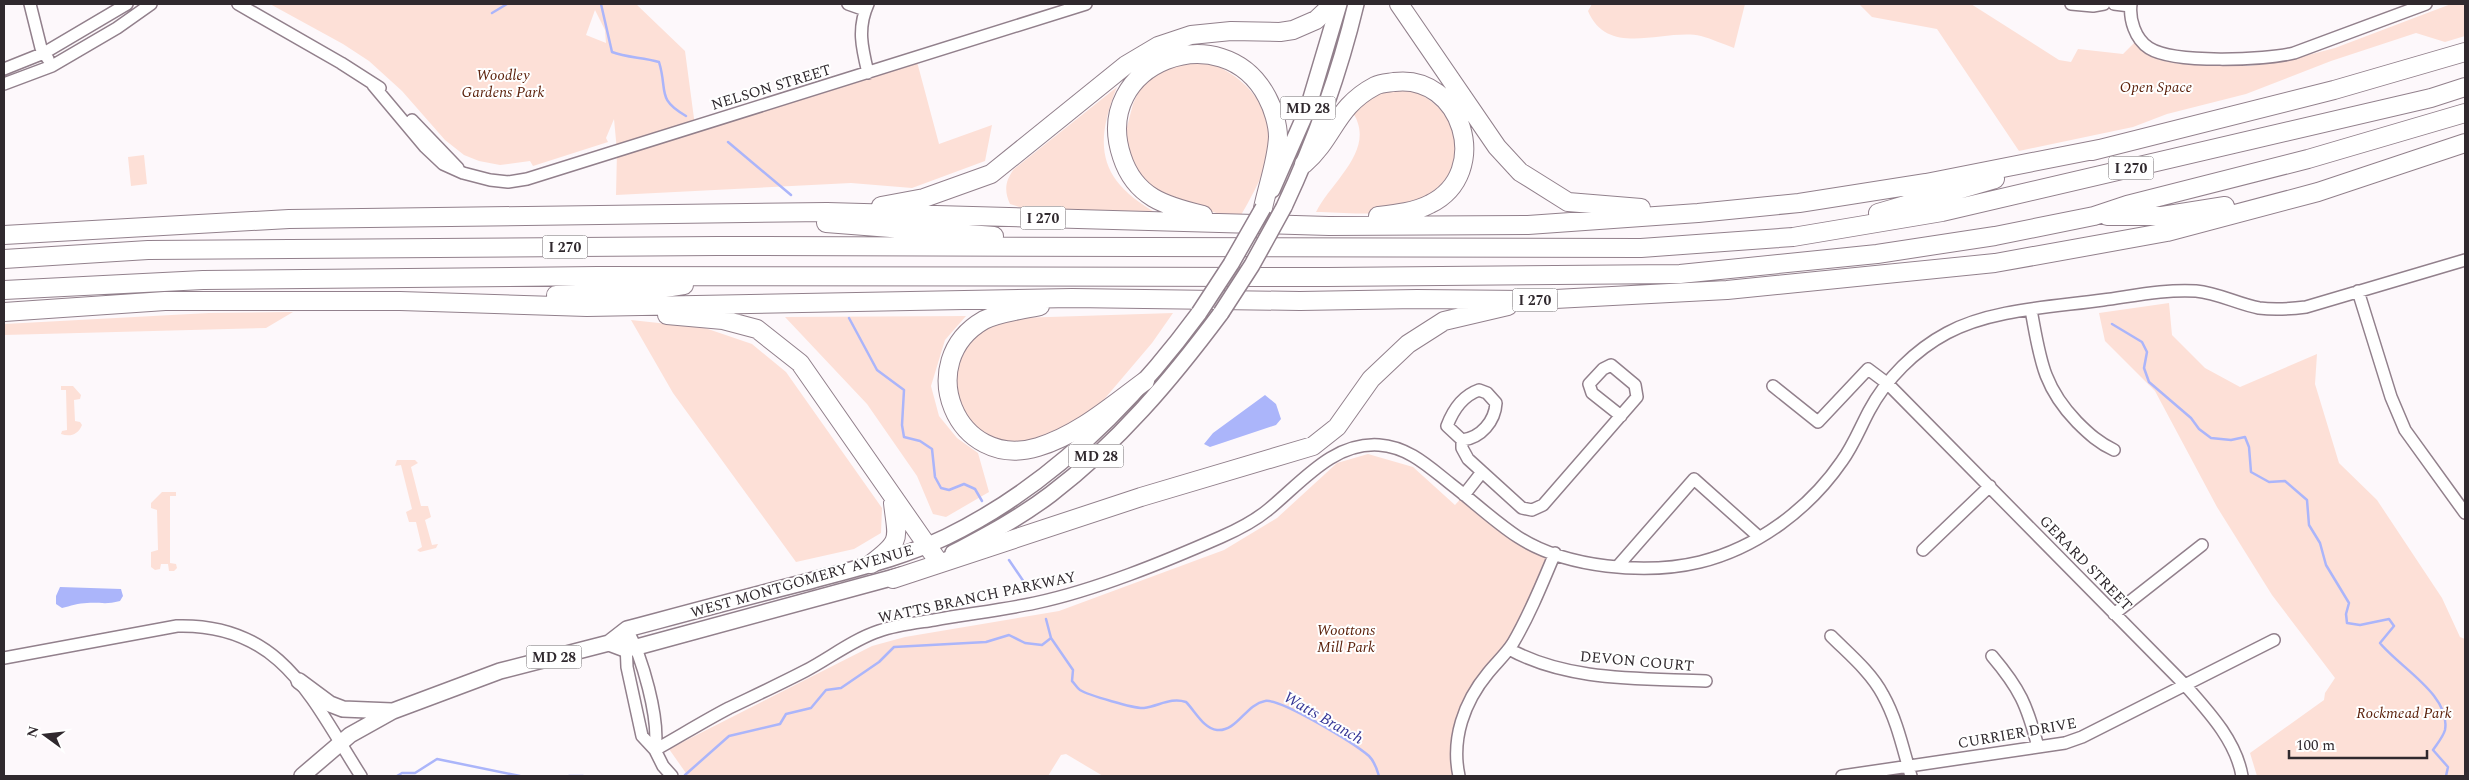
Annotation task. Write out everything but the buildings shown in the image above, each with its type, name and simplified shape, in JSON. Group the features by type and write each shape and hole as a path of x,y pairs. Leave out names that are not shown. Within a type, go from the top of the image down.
{"highway":[{"path":"844,212 924,198 991,174 1126,65 1158,46 1191,34 1293,30 1316,20 1333,4"},
{"path":"1400,4 1497,148 1520,172 1568,202 1698,213"},
{"name":"I 270","path":"4,235 289,218 672,213 844,212 1305,226 1528,225 1698,213 1809,202 2104,148 2334,90 2465,52"},
{"path":"1242,224 1174,208 1152,198 1134,182 1126,168 1118,144 1117,126 1122,101 1130,85 1146,72 1168,58 1188,54 1206,56 1231,60 1244,68 1261,85 1272,106 1278,137 1263,208"},
{"path":"2334,90 2465,63"},
{"path":"1304,164 1320,150 1342,113 1356,97 1378,84 1407,80 1429,87 1450,104 1461,125 1465,144 1462,168 1453,185 1431,204 1398,214 1305,226"},
{"name":"I 270","path":"4,259 148,250 707,246 1641,248 1793,237 1942,212 2431,98 2465,87"},
{"name":"I 270","path":"4,290 203,280 598,276 728,278 846,275 1327,277 1680,274 1876,254 1995,236 2094,216 2126,205 2308,160 2465,113"},
{"name":"I 270","path":"4,312 165,301 400,301 587,307 1072,298 1300,301 1536,300 1726,290 1995,263 2167,232 2318,192 2465,144"},
{"path":"1793,237 2104,148"},
{"path":"2094,216 2162,216 2318,192"},
{"path":"672,213 829,223 1126,247"},
{"path":"400,301 639,292 728,278"},
{"path":"1072,298 986,319 972,329 954,351 947,381 953,410 969,434 980,441 1008,450 1037,447 1072,434 1145,382"},
{"path":"893,579 1141,497 1313,446 1338,427 1371,379 1415,340 1444,321 1536,300"},
{"path":"587,307 723,320 757,329 800,363 938,561"},
{"path":"871,564 890,550 896,538 898,529 893,497"}],"main road":[{"name":"WEST MONTGOMERY AVENUE","path":"302,776 340,743 393,711 500,671 609,643 627,629 871,564 926,545 948,536 1022,492 1083,444 1145,382 1198,313 1231,264 1263,208 1288,158 1308,108 1339,4"},
{"name":"MD 28","path":"893,579 938,561 984,537 1051,494 1122,432 1178,370 1221,313 1252,265 1284,207 1304,164 1337,77 1356,4"},
{"name":"WEST MONTGOMERY AVENUE","path":"631,648 893,579"},
{"path":"609,643 631,648"},
{"path":"300,681 330,704 344,709 393,711"}],"street":[{"path":"30,4 44,53 52,66"},
{"path":"4,69 44,53 127,4"},
{"path":"4,84 52,66 117,28 151,4"},
{"name":"NELSON STREET","path":"238,4 341,62 373,84 434,156 450,168 490,180 508,182 527,179 1072,6 1086,4"},
{"path":"848,4 867,7 860,38 868,72"},
{"path":"2071,4 2087,6 2104,4"},
{"path":"2114,4 2130,5 2133,26 2138,38 2155,50 2177,57 2251,59 2274,58 2294,53 2426,4"},
{"name":"WATTS BRANCH PARKWAY","path":"655,750 724,711 808,670 848,645 878,631 901,625 1033,603 1081,592 1225,536 1264,513 1325,461 1352,447 1376,445 1395,447 1417,457 1516,536 1577,561 1617,567 1650,569 1702,561 1727,553 1759,537 1790,518 1826,482 1845,457 1872,405 1888,384 1914,355 1948,332 1981,319 2031,310 2180,290 2206,292 2260,308 2288,310 2306,307 2465,260"},
{"path":"2358,291 2391,397 2405,430 2465,513"},
{"path":"2031,310 2042,368 2055,396 2093,438 2114,450"},
{"path":"1462,440 1471,439 1486,427 1495,414 1496,403 1487,393 1479,390 1466,397 1454,410 1447,426 1462,440 1462,448 1468,459 1522,508 1532,510 1543,505 1621,416 1637,397 1635,385 1611,365 1603,369 1589,384 1592,393 1621,416"},
{"name":"GERARD STREET","path":"1773,386 1818,422 1868,369 1888,384 2186,686 2227,736 2242,776"},
{"path":"1464,494 1482,472"},
{"path":"1617,567 1694,479 1759,537"},
{"path":"1922,550 1990,486"},
{"path":"2114,614 2202,545"},
{"path":"1460,776 1457,752 1463,716 1478,685 1509,649 1529,617 1555,553"},
{"path":"4,658 177,626 199,625 220,629 261,645 284,664 300,681 361,776"},
{"path":"627,629 631,648 658,734 655,750 663,766 672,776"},
{"path":"1831,636 1865,670 1882,693 1893,716 1909,771"},
{"name":"CURRIER DRIVE","path":"1842,776 1909,771 2082,737 2274,640"},
{"name":"DEVON COURT","path":"1509,649 1540,663 1590,675 1706,681"},
{"path":"1992,656 2022,695 2038,747"}],"green space":[{"name":"Woodley Gardens Park","path":"270,4 636,4 685,51 695,126 916,58 939,144 992,125 985,161 912,188 851,183 616,195 617,151 614,119 606,138 608,142 533,166 530,161 500,165 479,161 464,155 445,140 402,91 369,61 343,44","holes":["595,10 605,30 606,43 586,35"]},
{"path":"1592,4 1745,4 1734,48 1701,36 1671,35 1638,39 1623,38 1609,34 1597,26 1588,11"},
{"name":"Open Space","path":"1859,4 1971,4 2059,60 2071,62 2078,49 2123,54 2136,41 2149,54 2160,60 2180,64 2248,66 2281,62 2335,48 2451,4 2465,4 2465,36 2445,42 2416,33 2331,61 2246,94 2167,114 2133,127 2019,151 1937,29 1872,17"},
{"path":"1204,61 1230,73 1241,82 1251,91 1265,115 1269,145 1266,164 1239,219 1183,204 1160,194 1144,182 1127,147 1127,127 1133,104 1141,86 1170,65"},
{"path":"1117,87 1109,108 1105,128 1104,145 1106,161 1123,189 1138,202 1158,214 1026,209 1010,204 1006,186 1014,169"},
{"path":"1411,89 1435,104 1450,121 1457,140 1456,158 1448,175 1434,190 1414,203 1389,211 1362,214 1316,212 1350,163 1356,151 1360,137 1358,124 1351,110 1374,92"},
{"path":"144,155 147,184 131,186 128,157"},
{"name":"Rockmead Park","path":"2169,303 2172,335 2205,368 2240,387 2317,354 2315,384 2339,463 2377,500 2442,598 2460,637 2465,639 2465,776 2257,776 2250,753 2324,700 2325,693 2335,678 2272,595 2217,507 2155,391 2105,341 2099,313"},
{"path":"293,312 266,328 4,335 4,324 209,313"},
{"path":"1173,313 1152,343 1101,403 1081,418 1055,433 1030,441 1008,442 991,438 976,430 957,401 956,363 969,340 986,328 1018,318"},
{"path":"966,316 945,340 931,386 939,416 957,438 978,453 989,492 946,517 933,514 917,476 867,404 785,317"},
{"path":"631,320 705,328 752,344 786,372 882,508 881,533 854,549 796,562 673,393"},
{"path":"61,386 73,386 81,395 80,399 74,400 75,421 80,422 82,425 76,433 71,435 61,434 62,431 67,430 66,390 61,390"},
{"name":"Woottons Mill Park","path":"1368,454 1413,467 1455,505 1464,495 1516,536 1555,553 1529,617 1463,716 1459,776 1103,776 1066,754 1061,755 1048,776 688,776 669,749 872,646 905,637 1059,611 1224,550 1277,518 1337,463"},
{"path":"397,460 415,460 418,463 411,467 421,506 428,506 431,517 425,520 432,545 438,544 436,548 420,552 417,550 422,547 416,522 409,522 406,512 412,509 401,465 395,466"},
{"path":"162,492 176,492 176,496 170,496 170,563 176,564 177,568 174,571 169,571 168,564 161,564 160,569 155,570 151,567 151,552 158,550 157,510 151,508 151,503"}],"water":[{"path":"1265,395 1276,404 1281,419 1276,425 1210,447 1204,444 1213,433"},
{"path":"60,587 121,589 123,596 120,601 115,602 84,603 62,608 56,604 56,596"}],"waterway":[{"path":"492,13 507,4"},
{"path":"601,4 612,52 659,62 667,99 670,104 686,116"},
{"path":"728,142 791,195"},
{"path":"849,318 877,370 904,390 902,425 904,437 920,441 932,449 935,477 941,488 949,490 964,484 975,489 982,501"},
{"path":"2112,324 2142,342 2147,352 2144,368 2149,382 2191,418 2199,429 2211,438 2231,440 2245,437 2249,447 2251,472 2269,482 2285,481 2307,500 2309,525 2320,543 2326,565 2349,603 2346,614 2347,623 2360,625 2389,619 2394,626 2380,643 2422,682 2440,705 2445,717 2445,730 2433,750 2448,767 2446,776"},
{"path":"1009,560 1028,588"},
{"name":"Watts Branch","path":"1046,619 1051,638 1073,670 1072,681 1079,689 1085,692 1139,708 1165,702 1186,702 1204,723 1217,730 1230,727 1258,703 1265,701 1273,702 1318,723 1361,750 1372,760 1379,776"},
{"path":"685,775 729,736 780,724 786,714 811,708 826,690 841,688 879,662 894,647 986,642 1009,635 1025,643 1042,645 1051,638"},
{"path":"397,776 402,773 415,773 437,759 520,776"},
{"path":"569,776 583,776"}]}
